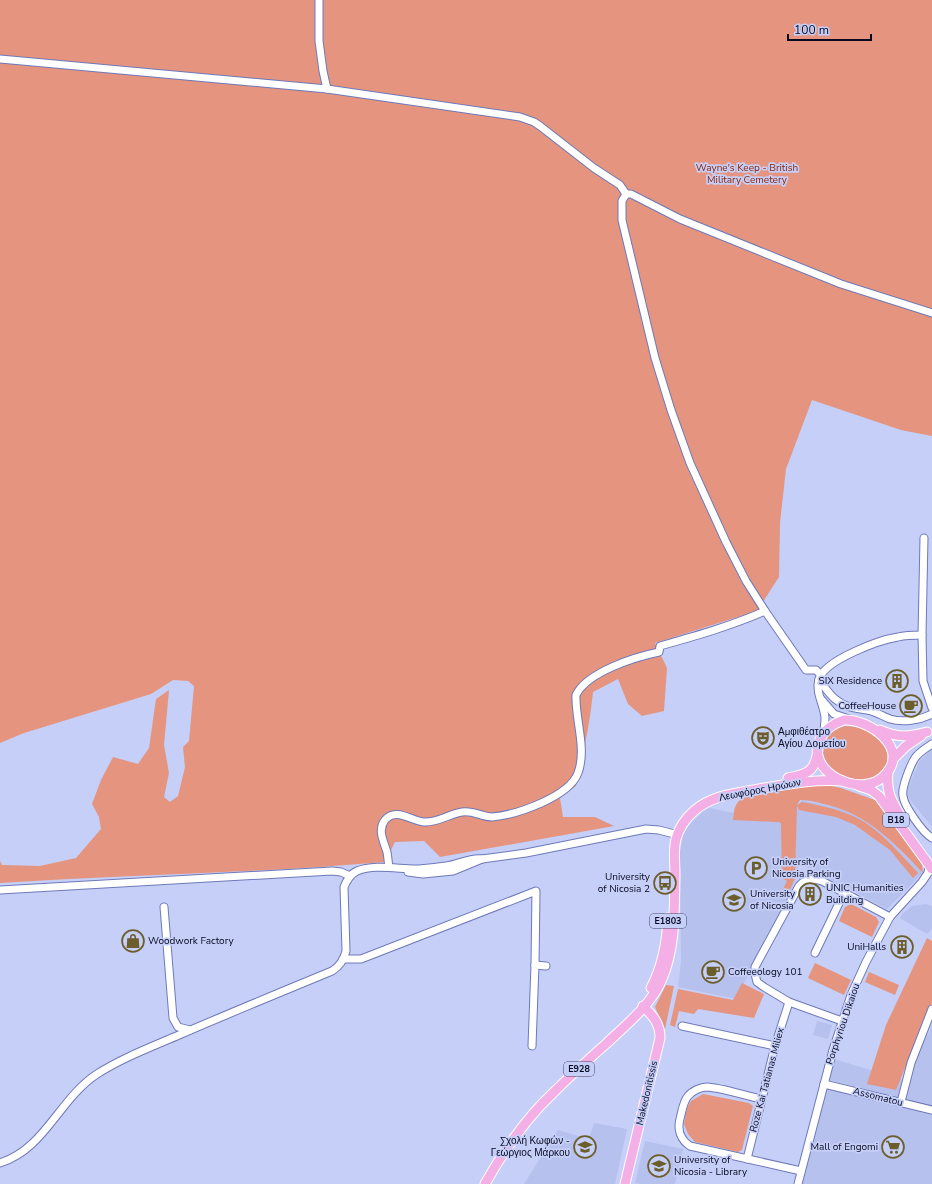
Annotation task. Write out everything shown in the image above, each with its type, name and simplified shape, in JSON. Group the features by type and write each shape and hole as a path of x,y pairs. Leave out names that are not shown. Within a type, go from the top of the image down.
{"main road":[{"path":"854,720 892,736 899,737 929,731 911,742 893,759 888,771 884,776 875,782 854,785 843,781 832,776 820,762 818,750 819,741 830,726 839,722 854,720"},
{"path":"872,727 885,738 893,759"},
{"name":"Λεωφόρος Ηρώων","path":"486,1184 506,1147 531,1115 631,1020 644,1005 659,969 666,941 668,921 669,850 683,814 702,798 724,790 804,774 815,765 818,750"},
{"name":"B18","path":"888,771 887,787 890,799 931,866"},
{"name":"Λεωφόρος Ηρώων","path":"675,834 688,818 702,805 714,799 798,782 819,780 843,781"},
{"name":"B18","path":"854,785 871,790 879,796 931,866"},
{"name":"Makedonitissis","path":"626,1184 660,1038 657,1021 644,1005"}],"street":[{"path":"319,0 319,42 327,88"},
{"path":"0,59 327,88 526,119 537,124 594,168 620,185 626,194"},
{"path":"626,194 631,194 680,219 841,284 932,314"},
{"path":"626,194 622,201 622,220 655,358 670,410 703,493 746,581 806,670 816,670 828,692 842,703 891,719 917,720 932,714"},
{"path":"924,538 922,635 923,681 932,708"},
{"path":"389,867 381,827 385,820 392,816 400,814 415,821 425,822 468,811 490,817 536,805 560,793 571,785 578,773 581,742 576,695 579,689 588,680 625,662 659,652 660,646 703,634 765,611"},
{"path":"824,733 825,718 818,694 820,677 824,670 848,655 874,643 899,636 922,635"},
{"path":"820,697 834,714 854,720"},
{"path":"932,744 915,759 902,792 904,800 919,825 923,831 932,838"},
{"path":"379,868 423,874 453,871 482,859 526,853 646,829 659,830 675,834"},
{"path":"0,1163 18,1156 31,1146 73,1095 91,1078 126,1059 190,1030 332,971 340,964 346,951 347,942 344,892 346,883 350,876 362,869 389,867 415,869 453,865 475,858 482,859"},
{"name":"Porphyriou Dikaiou","path":"798,1184 833,1050 851,995 890,917 922,882 931,866"},
{"path":"0,890 332,871 341,872 350,876"},
{"path":"842,1022 789,1002 757,982 755,967 799,886 802,882 807,880 817,880 890,917"},
{"path":"922,882 932,880"},
{"path":"343,959 361,959 536,891 532,1046"},
{"path":"814,953 844,893"},
{"path":"164,907 173,1018 178,1027 190,1030"},
{"path":"535,965 546,966"},
{"name":"Roze Kai Tatianas Miliex","path":"747,1158 775,1046 789,1002"},
{"path":"901,1102 911,1063 932,1009"},
{"path":"682,1026 775,1046"},
{"name":"Assomatou","path":"824,1084 932,1110"},
{"path":"762,1099 715,1088 702,1088 696,1090 688,1096 684,1102 679,1121 682,1137 690,1146 801,1171"}],"shaded area":[{"path":"932,748 932,827 908,797 907,791 919,762"},
{"name":"University of Nicosia","path":"802,800 839,808 858,816 880,830 923,873 887,909 799,863 797,877 785,904 736,999 678,987 681,962 680,852 683,835 690,824 703,811 710,808 734,813 797,805"},
{"path":"926,904 932,906 932,929 927,934 900,918 902,914 912,906"},
{"path":"817,1021 832,1025 828,1039 813,1035"},
{"path":"932,1024 932,1184 799,1184 834,1059 904,1080 920,1034 928,1035"},
{"name":"Σχολή Κωφών - Γεώργιος Μάρκου","path":"594,1123 627,1129 615,1184 524,1184 558,1130 589,1139"},
{"name":"University of Nicosia - Library","path":"645,1141 683,1149 675,1184 635,1183"}],"green space":[{"name":"Wayne's Keep - British Military Cemetery","path":"0,0 932,0 932,436 901,430 812,400 786,469 780,523 779,577 757,611 655,643 667,668 664,711 642,716 628,704 618,679 593,692 584,751 576,786 560,798 563,817 595,817 614,826 440,857 424,841 395,842 385,862 289,869 0,883 0,861 2,865 40,866 76,858 101,829 99,817 92,804 101,780 113,757 138,764 149,748 156,699 169,690 164,745 169,773 164,797 170,802 178,796 185,767 183,747 189,741 194,686 188,681 173,680 151,694 24,733 0,743"},
{"path":"845,726 869,731 882,739 885,743 888,755 886,767 879,776 858,781 839,775 830,769 825,759 823,746 828,736 833,731"},
{"path":"806,786 832,786 875,800 922,863 923,873 902,851 869,823 843,810 828,805 800,800 797,805 795,878 788,894 782,891 787,881 782,878 781,823 733,820 734,810 738,802 743,798"},
{"path":"802,802 843,812 866,823 887,840 918,873 913,878 890,850 855,825 836,817 799,810 797,805"},
{"path":"851,904 876,917 879,922 872,937 839,921 845,907"},
{"path":"927,938 932,941 932,1003 896,1090 867,1084 886,1025"},
{"path":"815,963 851,980 844,995 808,978"},
{"path":"869,972 899,985 895,995 865,982"},
{"path":"742,983 764,994 754,1018 698,1009 694,1014 679,1011 675,1027 670,1025 678,989 733,1000"},
{"path":"666,985 674,986 665,1029 655,1007"},
{"path":"703,1094 749,1103 753,1106 742,1150 738,1152 695,1142 688,1134 684,1124 687,1108 691,1101"}],"place":[{"name":"SIX Residence","path":"897,681"},
{"name":"CoffeeHouse","path":"911,706"},
{"name":"Αμφιθέατρο Αγίου Δομετίου","path":"763,738"},
{"name":"University of Nicosia Parking","path":"756,868"},
{"name":"University of Nicosia 2","path":"665,883"},
{"name":"UNIC Humanities Building","path":"810,894"},
{"name":"University of Nicosia","path":"734,900"},
{"name":"Woodwork Factory","path":"133,941"},
{"name":"UniHalls","path":"902,947"},
{"name":"Coffeeology 101","path":"713,972"},
{"name":"Σχολή Κωφών - Γεώργιος Μάρκου","path":"585,1147"},
{"name":"Mall of Engomi","path":"893,1147"},
{"name":"University of Nicosia - Library","path":"659,1166"}]}
